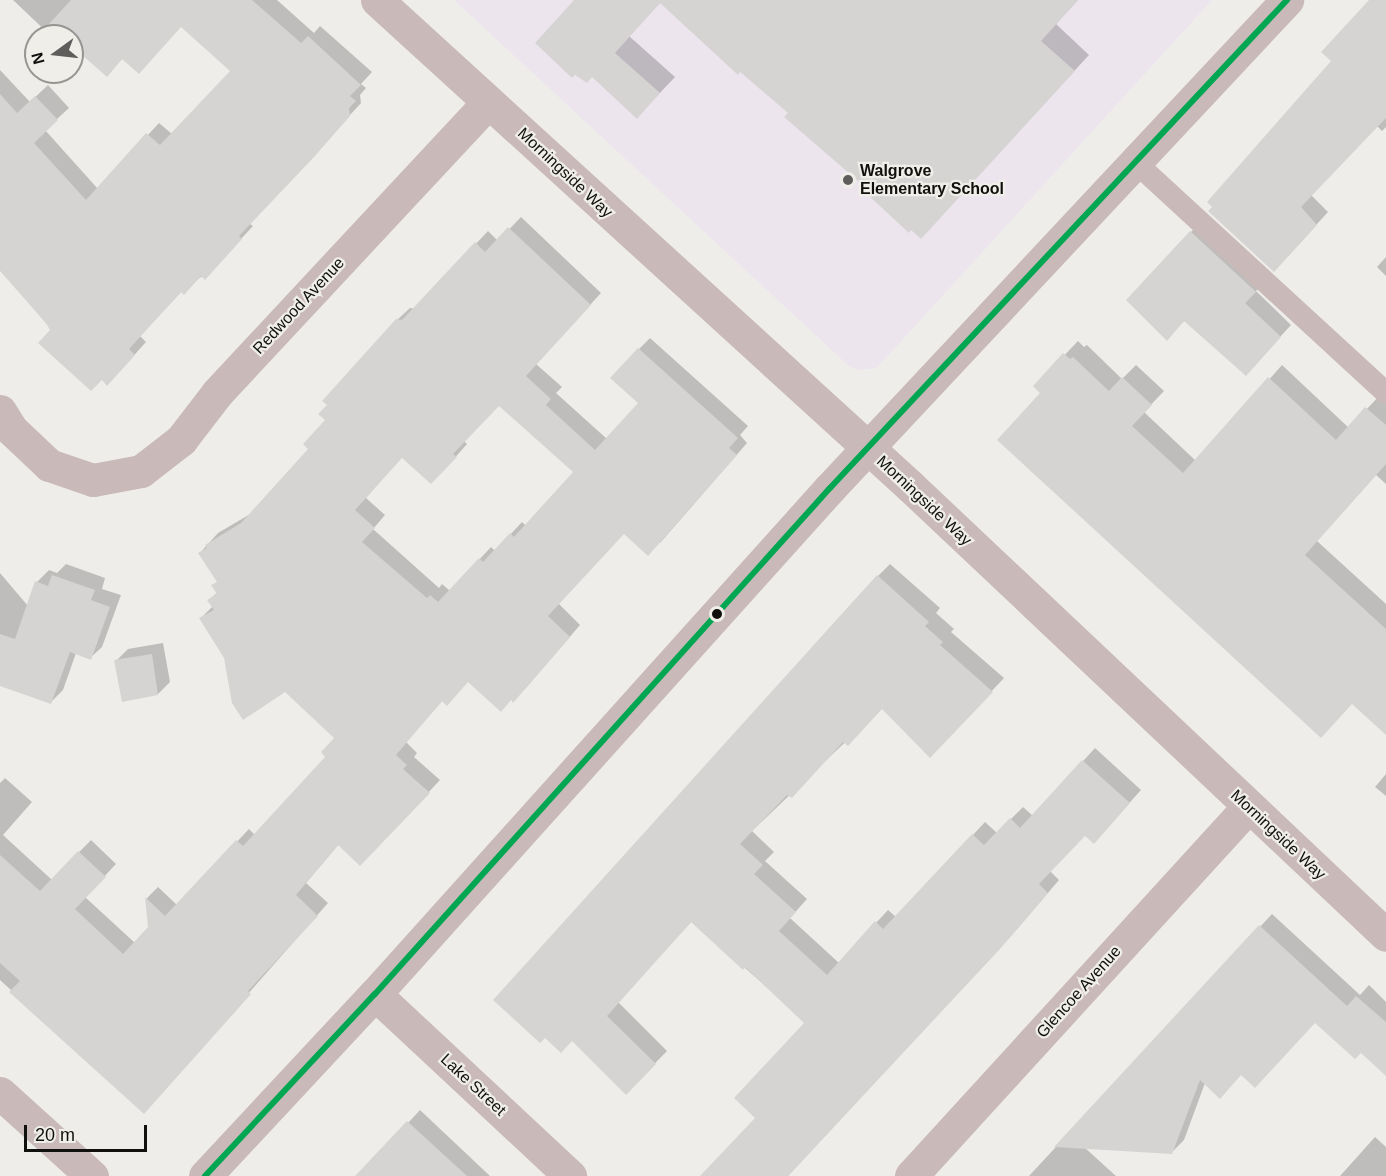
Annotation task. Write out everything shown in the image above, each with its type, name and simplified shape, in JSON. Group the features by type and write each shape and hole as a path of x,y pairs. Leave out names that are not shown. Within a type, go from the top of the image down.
{"street":[{"name":"Morningside Way","path":"377,0 867,448 1386,935"},
{"path":"205,1176 375,994 867,448 1287,0"},
{"name":"Redwood Avenue","path":"0,411 12,430 49,465 93,480 141,471 181,440 217,393 488,102"},
{"name":"Glencoe Avenue","path":"911,1176 1248,807"},
{"name":"Lake Street","path":"375,994 570,1176"},
{"path":"0,1093 92,1176"}],"lane":[{"path":"1135,162 1386,393"}],"shaded area":[{"name":"Walgrove Elementary School","path":"454,0 1212,0 884,360 876,368 861,370 850,367"}],"building":[{"path":"71,0 252,0 301,43 308,36 361,85 350,96 356,101 349,108 350,116 239,236 242,239 205,280 201,276 184,295 181,292 129,349 135,355 107,386 102,380 91,391 38,343 50,330 0,271 0,94 17,113 35,96 58,120 34,143 86,200 146,133 160,145 230,71 181,27 139,74 122,59 107,77 84,57 84,24 49,24"},
{"path":"574,0 1078,0 1041,41 1075,71 921,239 911,230 909,233 869,196 872,193 784,117 788,113 740,72 738,75 660,3 615,53 660,93 637,119 592,77 587,83 575,75 572,78 535,43"},
{"path":"1369,0 1386,0 1386,118 1301,207 1317,225 1274,272 1208,211 1212,207 1207,202 1331,61 1321,52"},
{"path":"508,227 591,305 526,376 551,399 546,405 595,450 638,403 610,378 638,348 738,438 729,448 737,455 648,556 624,534 548,616 570,637 513,703 511,700 501,712 468,682 447,706 442,701 396,755 407,765 403,769 430,793 360,866 338,845 296,895 318,916 248,991 251,994 144,1114 9,992 20,981 0,963 0,855 40,891 78,851 106,877 75,909 123,954 148,927 145,897 165,916 236,840 243,846 325,757 321,752 334,738 285,692 243,720 232,703 224,658 199,618 214,610 207,600 217,594 211,585 217,582 198,553 207,548 205,545 241,523 308,449 303,444 325,420 318,414 327,405 322,401 396,319 402,320 475,242 485,252","holes":["499,406 573,472 514,537 510,533 483,562 479,558 438,602 430,595 427,598 362,542 375,528 355,510 402,458 431,484 457,457 453,454"]},
{"path":"1190,231 1256,292 1245,303 1281,337 1246,376 1184,321 1167,341 1126,300"},
{"path":"1063,353 1070,359 1073,357 1109,391 1122,377 1152,405 1132,426 1183,473 1268,377 1336,440 1365,407 1386,425 1386,464 1305,555 1386,629 1386,735 1352,704 1321,738 997,440 1040,393 1033,386"},
{"path":"52,575 95,590 91,600 110,607 91,660 70,652 51,704 0,686 0,634 15,639 35,581 48,586"},
{"path":"877,575 929,622 925,626 943,642 940,645 993,692 930,758 882,709 848,746 843,742 792,798 787,795 740,844 763,865 754,874 796,912 779,931 827,975 875,921 883,929 972,834 984,845 1010,818 1020,828 1082,760 1130,803 1094,844 1085,836 1039,884 1048,893 999,950 788,1176 700,1176 755,1118 734,1098 804,1023 745,967 743,970 691,922 607,1016 656,1064 626,1095 572,1041 561,1053 545,1038 540,1043 493,1000"},
{"path":"152,654 158,695 122,702 114,660"},
{"path":"1259,925 1347,1006 1356,996 1386,1022 1386,1076 1361,1053 1355,1059 1315,1023 1255,1088 1241,1075 1220,1099 1200,1080 1172,1154 1054,1147"},
{"path":"407,1121 467,1176 355,1176"}],"transit line":[{"path":"205,1176 375,994 830,488 1287,0"}],"place":[{"name":"Walgrove Elementary School","path":"848,180"}]}
